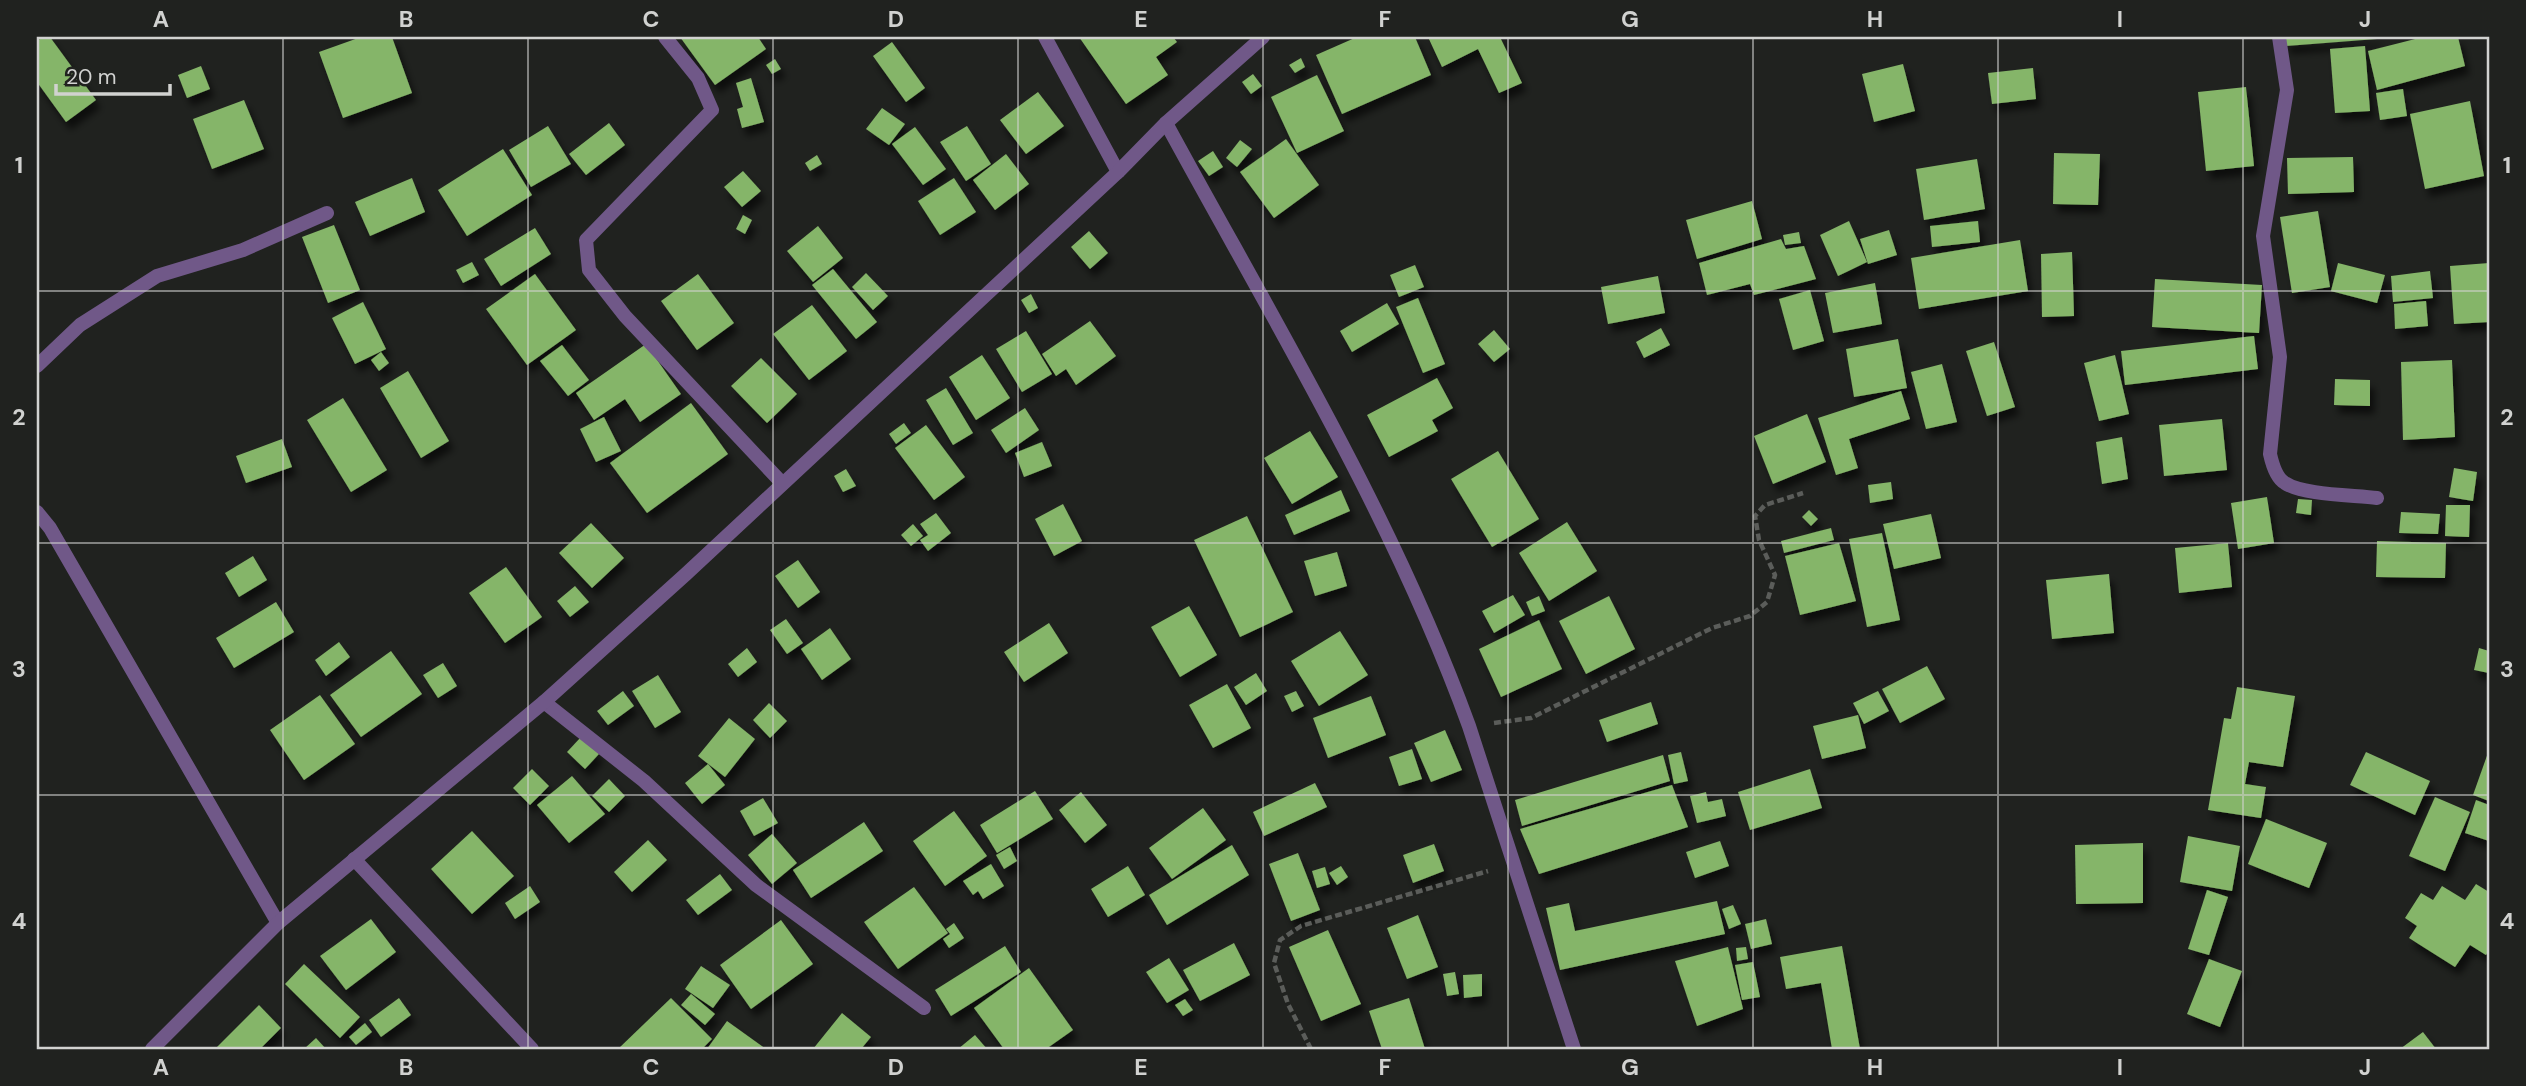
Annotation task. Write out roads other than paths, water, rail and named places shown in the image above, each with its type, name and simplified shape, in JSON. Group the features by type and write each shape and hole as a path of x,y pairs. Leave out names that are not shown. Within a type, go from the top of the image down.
{"street":[{"path":"665,37 698,78 712,110 586,240 589,270 625,316 782,483"},
{"path":"1045,37 1118,172"},
{"path":"152,1049 278,923 544,702 1118,172 1166,123 1263,37"},
{"path":"2279,37 2287,90 2263,236 2280,357 2270,454 2273,467 2284,483 2306,490 2378,498"},
{"path":"1166,123 1386,527 1469,726 1516,863 1574,1049"},
{"path":"37,366 80,325 157,276 243,250 327,213"},
{"path":"37,512 50,528 278,923"},
{"path":"544,702 644,781 756,886 924,1008"},
{"path":"354,859 532,1049"}]}
